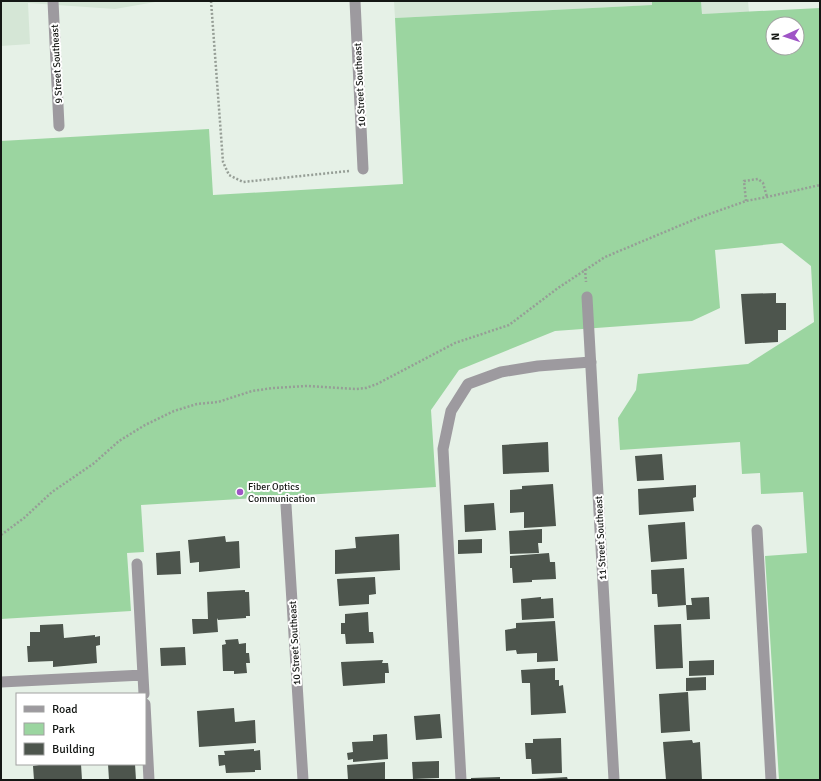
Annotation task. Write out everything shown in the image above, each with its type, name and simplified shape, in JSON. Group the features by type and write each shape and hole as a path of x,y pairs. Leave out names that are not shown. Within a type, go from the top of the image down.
{"street":[{"name":"9 Street Southeast","path":"53,1 59,126"},
{"name":"10 Street Southeast","path":"355,1 363,169"},
{"name":"11 Street Southeast","path":"587,296 614,780"},
{"path":"460,780 443,449 451,411 468,384 501,372 538,366 591,362"},
{"name":"10 Street Southeast","path":"286,505 303,780"},
{"path":"757,530 771,780"},
{"path":"137,564 144,693"},
{"path":"1,682 144,676"},
{"path":"146,723 149,780"}],"path":[{"path":"211,1 223,162 229,175 243,182 363,169"},
{"path":"746,201 744,181 758,179 763,183 767,198"},
{"path":"1,535 24,518 52,492 93,464 119,441 145,425 174,411 197,404 218,402 252,391 273,388 307,386 356,389 372,386 455,343 509,325 605,256 698,218 746,201 767,198 820,185"}],"shaded area":[{"path":"1,1 161,1 115,9 28,3 30,44 1,46"},
{"path":"394,1 652,1 652,5 395,18"},
{"path":"701,1 748,1 749,12 702,14"}],"green space":[{"path":"652,1 701,1 702,14 820,8 820,780 779,780 765,556 807,553 803,492 761,494 760,473 742,474 740,442 620,450 618,418 636,390 638,374 748,364 814,322 811,266 782,243 715,250 720,308 692,321 555,331 459,370 431,410 436,487 141,505 144,552 127,553 131,611 1,619 1,141 209,129 213,195 403,184 395,18 652,5"}],"building":[{"path":"776,293 776,303 786,303 786,330 778,330 778,342 745,344 741,294"},
{"path":"548,442 549,472 503,474 502,445"},
{"path":"662,454 664,480 637,481 635,456"},
{"path":"553,484 556,526 524,528 524,512 510,513 510,490 522,489 522,486"},
{"path":"696,485 696,497 693,498 694,511 639,515 638,489"},
{"path":"494,503 496,530 465,532 464,505"},
{"path":"685,522 687,559 651,562 648,525"},
{"path":"542,529 542,543 538,543 539,553 510,554 509,531"},
{"path":"399,534 400,570 335,574 335,550 356,548 355,537"},
{"path":"225,536 226,542 239,541 240,568 199,572 199,562 190,563 188,540"},
{"path":"482,539 482,553 458,554 458,540"},
{"path":"180,551 181,574 157,575 156,553"},
{"path":"549,553 550,562 555,562 556,579 532,580 532,582 513,583 512,568 510,568 510,556"},
{"path":"684,568 686,605 658,607 657,594 652,594 651,570"},
{"path":"375,577 376,594 369,595 369,604 339,606 337,579"},
{"path":"245,590 245,592 249,592 250,616 246,616 246,618 218,620 217,618 218,632 193,634 192,619 208,619 207,592"},
{"path":"541,597 541,599 553,598 554,618 522,620 521,599"},
{"path":"709,597 710,619 687,620 686,605 692,605 691,598"},
{"path":"368,612 369,632 373,632 374,643 346,644 345,634 341,634 341,623 345,623 345,614"},
{"path":"555,621 558,661 537,662 537,653 517,654 516,650 506,651 505,630 516,628 516,623"},
{"path":"63,624 64,638 95,635 95,637 100,636 100,645 96,646 97,663 53,667 53,661 28,662 27,646 30,646 30,632 40,632 40,625"},
{"path":"681,624 683,668 656,669 654,625"},
{"path":"238,639 239,644 246,643 246,653 249,653 250,663 246,663 247,673 234,674 234,671 223,671 222,645 226,644 225,640"},
{"path":"185,647 186,665 161,666 160,648"},
{"path":"383,660 382,663 388,663 389,673 385,673 385,683 343,686 341,662"},
{"path":"714,660 714,675 689,676 689,661"},
{"path":"555,668 555,680 559,680 559,686 563,685 566,713 531,715 530,683 522,683 521,670"},
{"path":"706,677 706,690 686,691 686,678"},
{"path":"688,692 690,731 661,733 659,694"},
{"path":"234,708 235,722 255,720 256,743 199,747 197,711"},
{"path":"440,714 442,738 416,740 414,716"},
{"path":"387,734 388,759 353,762 353,759 348,760 347,753 353,752 352,742 373,741 373,735"},
{"path":"561,738 562,773 532,774 531,759 526,759 525,743 533,743 533,739"},
{"path":"692,740 693,743 700,742 702,780 666,780 663,742"},
{"path":"254,749 254,751 260,750 261,770 255,770 255,772 226,773 225,765 219,766 218,755 225,755 224,751"},
{"path":"439,761 439,778 413,779 412,762"},
{"path":"385,762 385,780 348,780 347,765"},
{"path":"81,765 82,780 34,780 33,766"},
{"path":"108,765 135,765 136,780 109,780"},
{"path":"500,777 500,780 471,780 471,778"},
{"path":"567,777 568,780 535,780 535,779"}],"place":[{"name":"Fiber Optics Communication","path":"240,492"}]}
